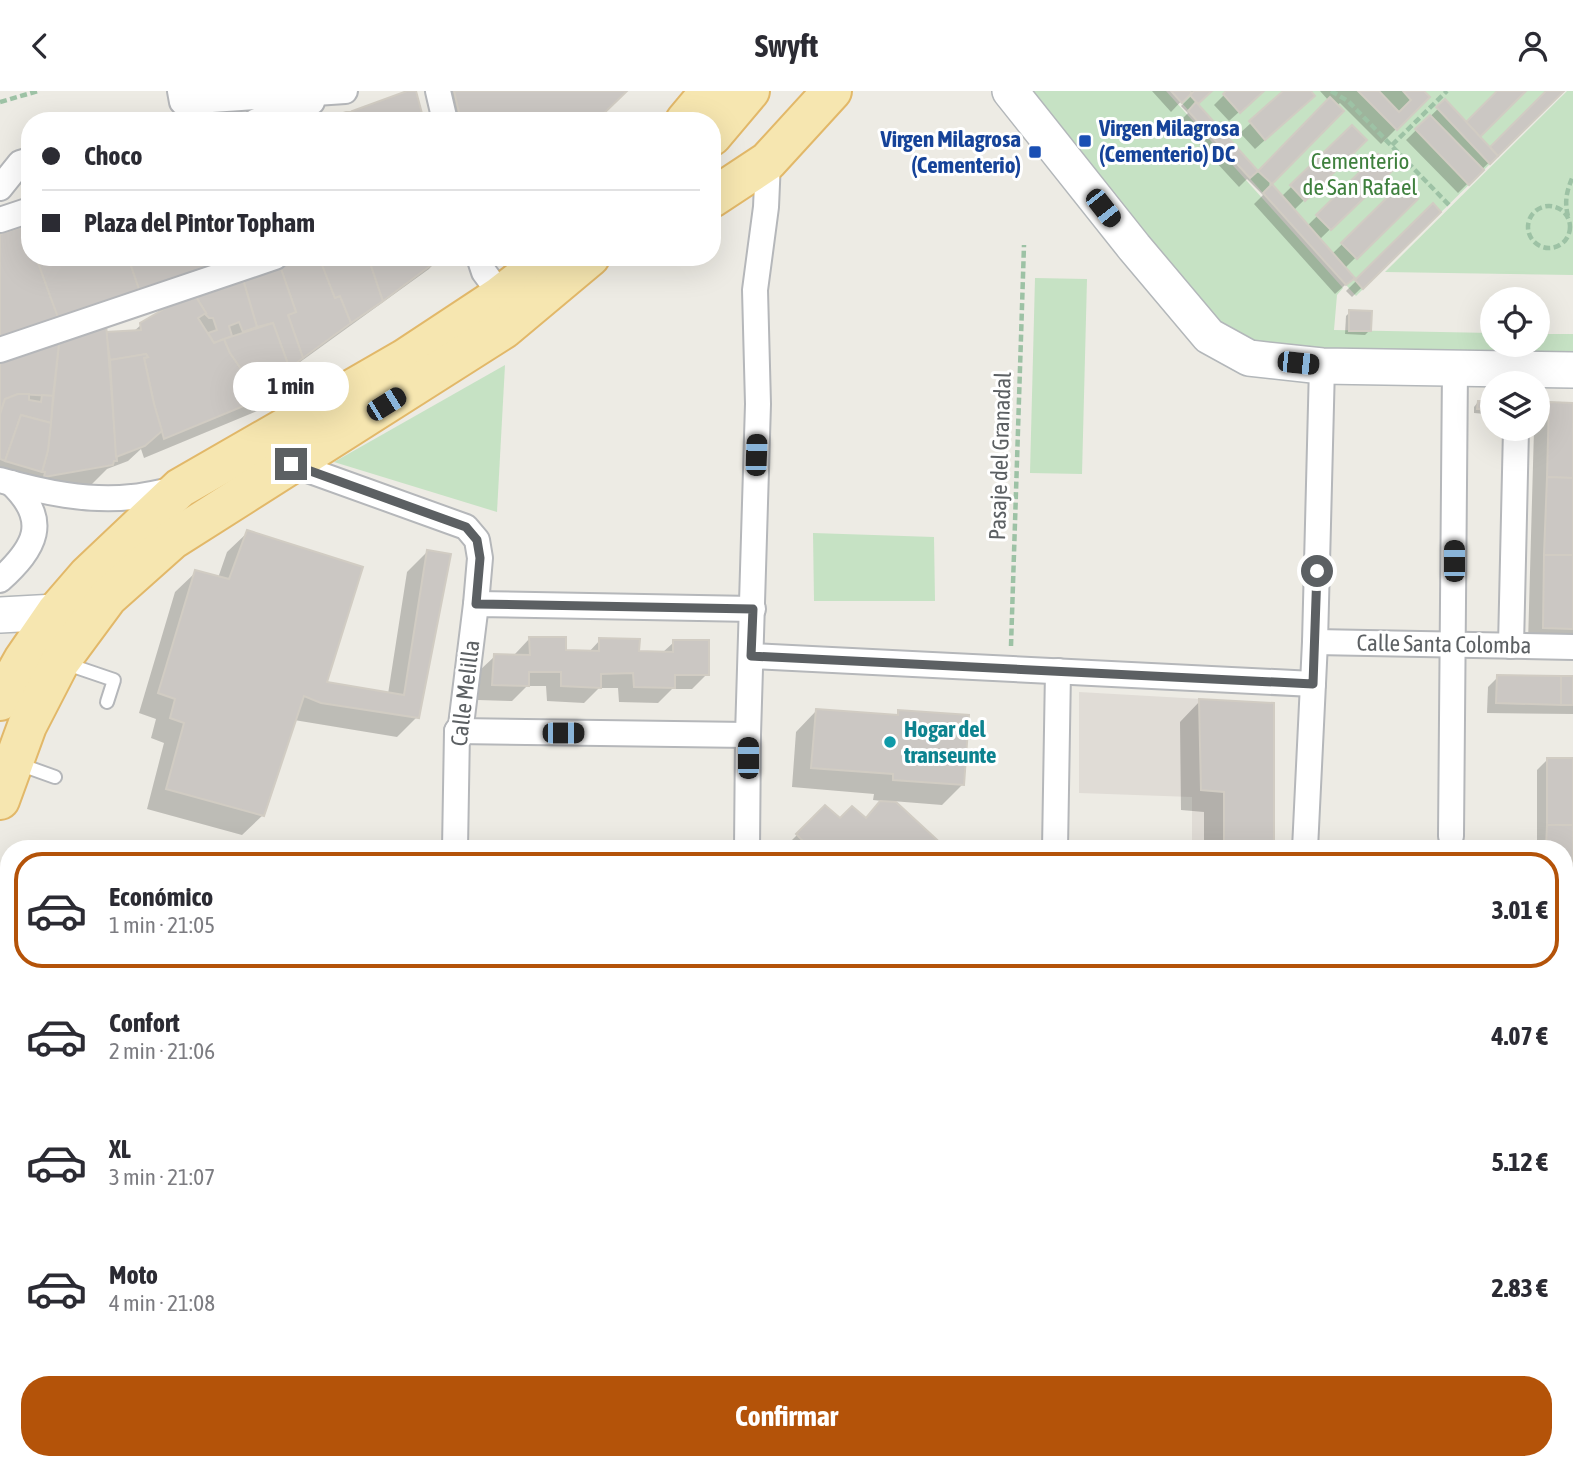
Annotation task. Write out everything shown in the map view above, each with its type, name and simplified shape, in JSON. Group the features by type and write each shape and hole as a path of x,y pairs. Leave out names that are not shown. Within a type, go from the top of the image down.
{"main road":[{"path":"692,112 710,91"},
{"path":"721,125 750,91"},
{"path":"721,192 768,161 832,91"},
{"path":"0,701 23,660 56,612 88,575 180,488 404,359 501,295 538,266"},
{"path":"0,800 27,726 60,662 108,597 172,540 504,329 579,266"}],"street":[{"path":"180,91 183,102 345,91"},
{"path":"283,112 345,91"},
{"path":"317,112 348,101 353,91"},
{"path":"438,91 443,112"},
{"path":"1010,91 1134,247 1209,336 1249,358 1322,366 1455,368 1480,371"},
{"path":"747,840 758,404 755,290 766,207 768,161"},
{"path":"0,188 21,163"},
{"path":"0,196 17,214"},
{"path":"0,350 248,266"},
{"path":"482,266 501,295"},
{"path":"1305,840 1315,642 1322,366"},
{"path":"1451,836 1455,368"},
{"path":"1550,372 1573,370"},
{"path":"1511,646 1516,441"},
{"name":"Calle Melilla","path":"291,464 466,527 477,540 480,558 476,604 461,725 457,731 455,840"},
{"path":"6,481 69,495 106,499 180,488"},
{"path":"0,580 23,558 34,533 35,519 33,509 24,495 6,481"},
{"path":"0,615 56,612 108,597"},
{"path":"476,604 753,609"},
{"name":"Calle Santa Colomba","path":"1315,642 1573,647"},
{"path":"751,656 1313,684"},
{"path":"1055,840 1058,671"},
{"path":"457,731 748,735"}],"lane":[{"path":"60,662 114,680 107,702"},
{"path":"12,761 55,777"}],"path":[{"path":"0,102 38,91"},
{"path":"1331,91 1348,100 1449,205"},
{"path":"1392,145 1447,91"},
{"path":"1573,176 1567,190 1566,206 1569,220 1569,234 1560,246 1546,249 1534,242 1528,229 1531,216 1541,208 1555,207 1561,210 1569,220 1573,226"},
{"name":"Pasaje del Granadal","path":"1010,669 1024,245"}],"shaded area":[{"path":"1079,692 1274,703 1274,840 1192,840 1192,797 1079,793"}],"green space":[{"path":"1021,91 1166,91 1343,288 1337,295 1334,330 1480,333 1480,355 1323,352 1270,347 1223,329"},
{"name":"Cementerio de San Rafael","path":"1171,91 1564,91 1356,296"},
{"path":"1567,91 1573,91 1573,275 1385,272"},
{"path":"1035,278 1087,279 1082,474 1030,473"},
{"path":"1550,334 1573,334 1573,356 1550,356"},
{"path":"505,365 497,512 334,462"},
{"path":"813,533 934,537 935,601 814,601"}],"building":[{"path":"407,91 416,91 422,112 352,112"},
{"path":"454,91 627,91 605,112 459,112"},
{"path":"1171,91 1190,91 1192,93 1182,103"},
{"path":"1194,91 1212,91 1198,104 1190,95"},
{"path":"1226,91 1264,91 1240,113 1223,94"},
{"path":"1283,91 1311,91 1315,96 1265,140 1249,121"},
{"path":"1358,91 1379,91 1399,112 1411,100 1403,91 1424,91 1430,97 1397,130"},
{"path":"1497,91 1526,91 1480,137 1466,122"},
{"path":"1546,91 1564,91 1498,156 1490,147"},
{"path":"1330,97 1344,111 1272,184 1258,171"},
{"path":"1445,99 1498,156 1490,164 1436,107"},
{"path":"1196,102 1258,171 1250,178 1188,111"},
{"path":"1430,115 1484,170 1469,185 1415,129"},
{"path":"1352,125 1367,140 1305,201 1290,185"},
{"path":"1378,154 1393,170 1331,230 1316,215"},
{"path":"1402,183 1418,199 1357,259 1341,243"},
{"path":"1272,184 1355,278 1346,285 1263,193"},
{"path":"1433,203 1441,212 1363,289 1355,280"},
{"path":"21,227 21,266 39,266 59,320 0,344 0,234"},
{"path":"39,266 131,266 140,292 59,320"},
{"path":"131,266 214,266 140,292"},
{"path":"270,266 280,266 296,312 288,315 303,358 295,364 288,364 273,323 257,327 242,276"},
{"path":"280,266 323,266 335,298 340,296 351,323 303,358 288,315 296,312"},
{"path":"323,266 371,266 383,301 351,323 340,296 335,298"},
{"path":"371,266 430,266 383,301"},
{"path":"242,276 257,327 243,332 239,322 229,326 232,336 214,343 208,333 217,330 213,318 204,313 193,292"},
{"path":"193,292 206,313 198,318 214,343 224,339 230,353 253,386 272,377 280,391 164,439 144,358 148,357 146,354 110,360 106,332 141,330 140,323"},
{"path":"1349,310 1372,311 1371,331 1349,331"},
{"path":"273,323 296,380 279,390 272,377 253,386 230,353 224,339"},
{"path":"106,324 117,461 114,461 113,465 44,477 45,472 42,472 48,450 60,335"},
{"path":"59,343 53,396 18,394 5,399 0,414 0,363"},
{"path":"146,354 148,357 144,358 162,431 145,446 116,457 110,360"},
{"path":"18,394 29,394 29,400 41,402 42,395 53,396 51,423 21,415 5,461 0,459 0,414 5,399"},
{"path":"1550,402 1573,403 1573,478 1547,477"},
{"path":"21,415 51,423 42,472 5,461"},
{"path":"1547,477 1573,478 1573,555 1544,555"},
{"path":"247,530 363,567 327,682 404,695 427,550 451,554 419,718 321,703 304,696 264,816 166,789 184,723 170,718 175,699 158,693 195,570 229,579"},
{"path":"1544,555 1573,555 1573,629 1543,628"},
{"path":"529,637 566,637 566,650 599,651 599,638 640,639 639,651 673,652 673,640 709,640 709,675 675,675 675,688 634,687 633,673 601,674 601,688 561,686 561,672 529,672 529,686 492,685 494,654 530,655"},
{"path":"1497,675 1561,676 1561,705 1496,703"},
{"path":"1561,676 1573,676 1573,705 1561,705"},
{"path":"1199,699 1274,703 1274,840 1224,840 1224,792 1201,790"},
{"name":"Hogar del transeunte","path":"816,709 898,715 898,710 969,715 964,785 893,780 893,774 811,768"},
{"path":"1547,758 1573,758 1573,825 1547,825"},
{"path":"880,801 896,802 937,840 802,840 796,834 825,805 840,818 852,806 866,818"},
{"path":"1547,825 1573,825 1573,840 1546,840"}],"place":[{"name":"Virgen Milagrosa (Cementerio) DC","path":"1085,141"},
{"name":"Virgen Milagrosa (Cementerio)","path":"1035,152"},
{"name":"Hogar del transeunte","path":"890,742"}],"route":[{"path":"291,464 466,527 477,540 480,558 476,604 753,609 751,656 1313,684 1317,571"}]}
